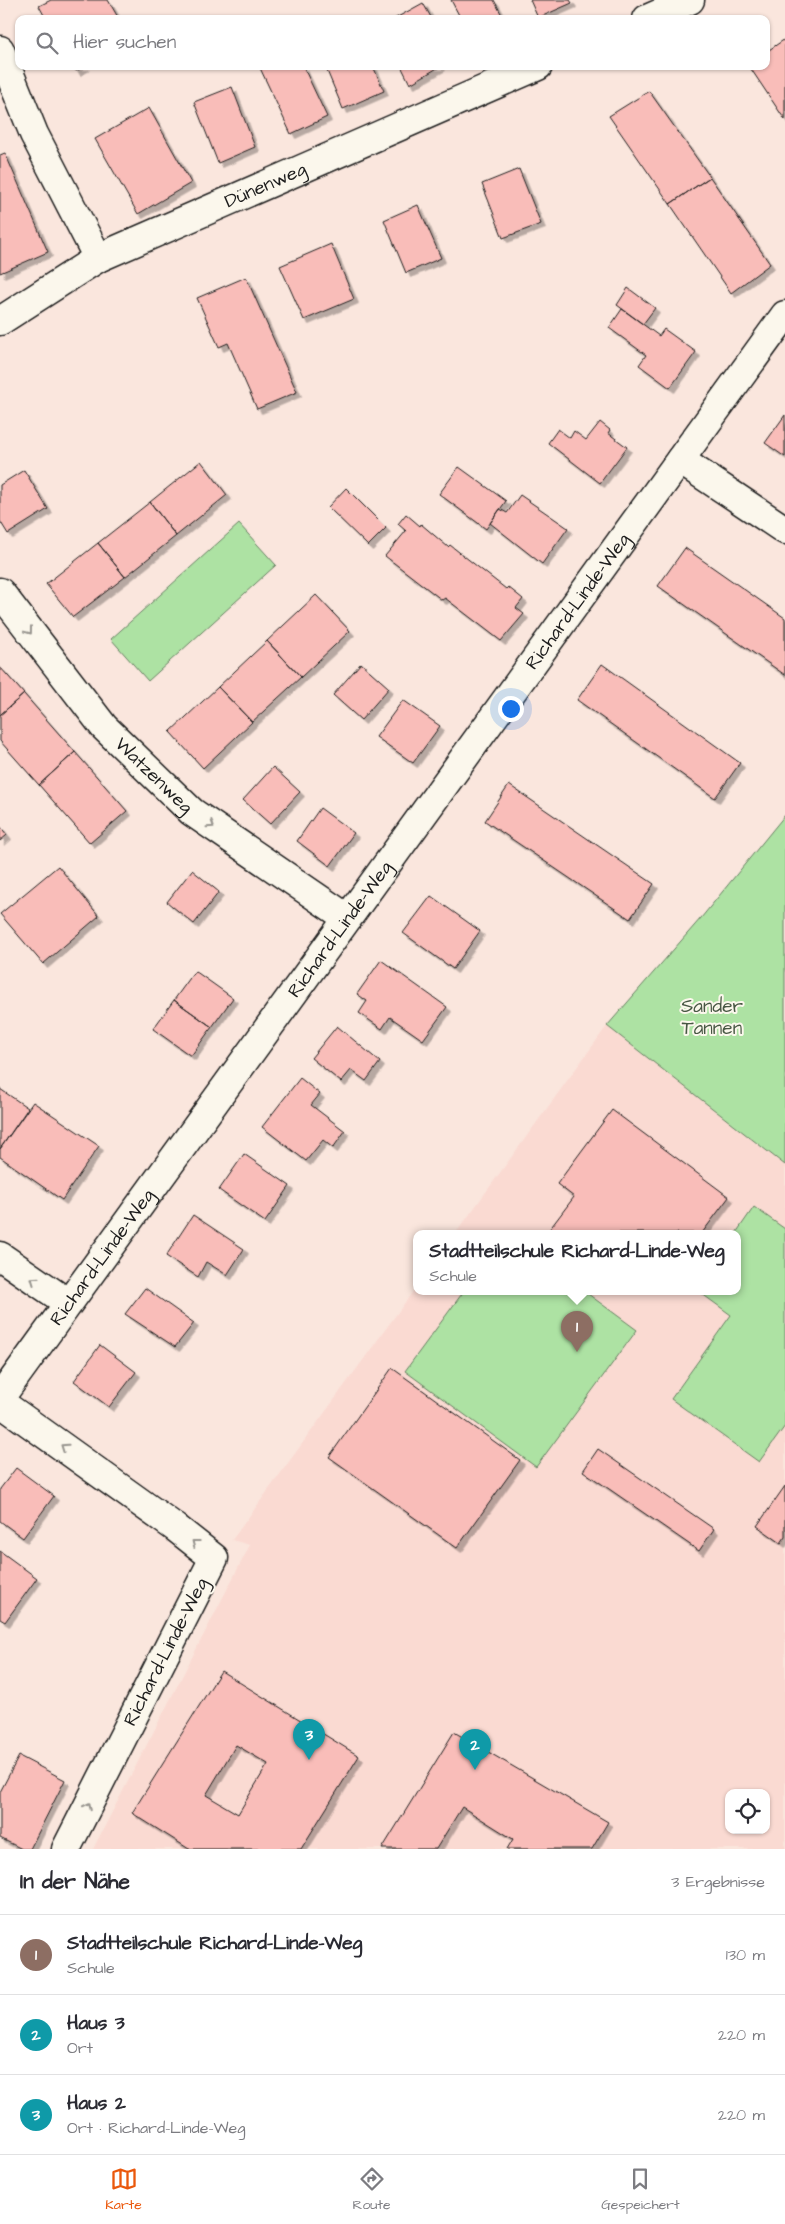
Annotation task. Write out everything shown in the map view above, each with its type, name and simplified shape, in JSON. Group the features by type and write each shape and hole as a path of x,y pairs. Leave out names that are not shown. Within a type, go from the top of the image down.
{"street":[{"path":"656,15 690,0"},
{"path":"0,50 34,134 98,258"},
{"name":"Dünenweg","path":"0,321 98,258 529,70"},
{"name":"Richard-Linde-Weg","path":"66,1849 214,1558 0,1400 785,315"},
{"path":"680,460 785,530"},
{"name":"Watzenweg","path":"0,592 104,728 192,812 347,918"},
{"path":"0,1256 68,1304"}],"shaded area":[{"path":"607,1026 785,1165 785,1849 93,1849 250,1545 232,1540 413,1291 413,1295 741,1295 741,1230 458,1230"}],"green space":[{"path":"239,524 276,565 148,681 111,639"},
{"name":"Sander Tannen","path":"785,815 785,1165 607,1026 701,918"},
{"path":"754,1207 785,1229 785,1426 759,1462 671,1399 731,1315 704,1295 741,1295 741,1230 738,1230"},
{"path":"461,1295 589,1295 637,1330 536,1467 405,1371"}],"building":[{"path":"51,0 108,0 117,15 44,15 39,6"},
{"path":"451,0 494,0 502,15 459,15"},
{"path":"530,0 570,0 572,3 545,15 537,15"},
{"path":"423,3 430,15 401,15"},
{"path":"785,39 785,120 752,70 770,70 770,49"},
{"path":"261,70 305,70 327,117 291,134"},
{"path":"327,70 375,70 384,91 343,109"},
{"path":"403,70 434,70 410,84"},
{"path":"232,87 255,147 218,163 194,102"},
{"path":"649,91 710,177 670,204 609,116"},
{"path":"149,108 191,183 138,214 95,139"},
{"path":"5,153 48,252 0,273 0,155"},
{"path":"519,169 541,224 503,238 482,184"},
{"path":"710,177 770,264 731,293 670,204"},
{"path":"418,205 441,258 406,273 384,220"},
{"path":"331,244 354,299 304,320 280,266"},
{"path":"246,277 297,392 257,409 228,343 219,347 197,298"},
{"path":"628,288 655,308 643,324 617,305"},
{"path":"622,309 659,336 664,329 696,352 670,388 639,365 646,355 609,328"},
{"path":"785,415 785,457 765,443"},
{"path":"600,422 610,430 608,433 627,447 600,483 548,443 558,429 570,438 574,431 586,440"},
{"path":"201,461 227,495 176,536 150,502"},
{"path":"459,467 506,501 486,529 439,494"},
{"path":"24,470 48,509 8,534 0,521 0,485"},
{"path":"346,488 386,528 368,546 328,507"},
{"path":"520,495 568,528 542,564 490,523 500,509 507,513"},
{"path":"150,502 176,536 125,577 98,543"},
{"path":"406,514 448,547 450,545 506,589 508,587 523,599 516,608 524,614 501,641 445,598 442,600 385,556 406,531 398,524"},
{"path":"98,543 125,577 73,617 46,584"},
{"path":"685,548 785,618 785,675 658,586"},
{"path":"316,595 350,631 301,677 267,641"},
{"path":"267,641 301,677 252,722 218,687"},
{"path":"361,663 389,688 361,720 333,695"},
{"path":"602,664 740,763 715,798 577,700"},
{"path":"0,667 24,694 0,715"},
{"path":"218,687 252,722 203,768 170,732"},
{"path":"24,694 75,752 39,785 0,741 0,715"},
{"path":"403,700 440,726 413,763 376,737"},
{"path":"75,752 127,811 90,843 39,785"},
{"path":"273,767 300,792 270,824 243,800"},
{"path":"509,785 654,884 630,919 485,821"},
{"path":"320,808 354,833 330,866 297,841"},
{"path":"0,826 7,835 0,841"},
{"path":"58,866 99,916 43,964 0,914"},
{"path":"192,870 219,892 194,924 167,902"},
{"path":"431,896 480,931 453,969 403,933"},
{"path":"381,960 447,1007 423,1040 390,1017 382,1029 359,1013 367,1001 357,994"},
{"path":"195,971 233,998 212,1027 174,1000"},
{"path":"174,1000 212,1027 191,1056 153,1029"},
{"path":"337,1026 380,1062 366,1081 351,1070 341,1082 311,1058"},
{"path":"300,1078 320,1094 311,1105 345,1131 333,1148 323,1140 306,1161 262,1127"},
{"path":"0,1089 28,1108 0,1149"},
{"path":"33,1102 99,1146 62,1200 0,1157 0,1149"},
{"path":"612,1110 729,1197 704,1230 549,1230 574,1197 557,1184"},
{"path":"244,1154 290,1186 265,1222 219,1190"},
{"path":"193,1215 244,1249 227,1275 206,1262 198,1277 166,1256"},
{"path":"145,1288 194,1323 175,1347 125,1314"},
{"path":"100,1345 136,1372 109,1407 74,1381"},
{"path":"392,1368 520,1460 457,1548 329,1457"},
{"path":"598,1449 714,1529 699,1551 583,1471"},
{"path":"16,1468 54,1496 23,1538 0,1521 0,1489"},
{"path":"785,1486 785,1537 781,1543 757,1526"},
{"path":"0,1551 37,1578 5,1622 0,1619"},
{"path":"221,1671 359,1756 301,1849 189,1849 132,1813","holes":["236,1745 268,1764 238,1814 206,1795"]},
{"path":"454,1732 608,1822 592,1849 507,1849 513,1839 462,1807 436,1849 382,1849"},
{"path":"19,1756 65,1780 30,1849 22,1849 0,1838 0,1792"}],"place":[{"name":"Stadtteilschule Richard-Linde-Weg","path":"577,1352"},
{"name":"Haus 2","path":"309,1760"},
{"name":"Haus 3","path":"475,1770"}]}
